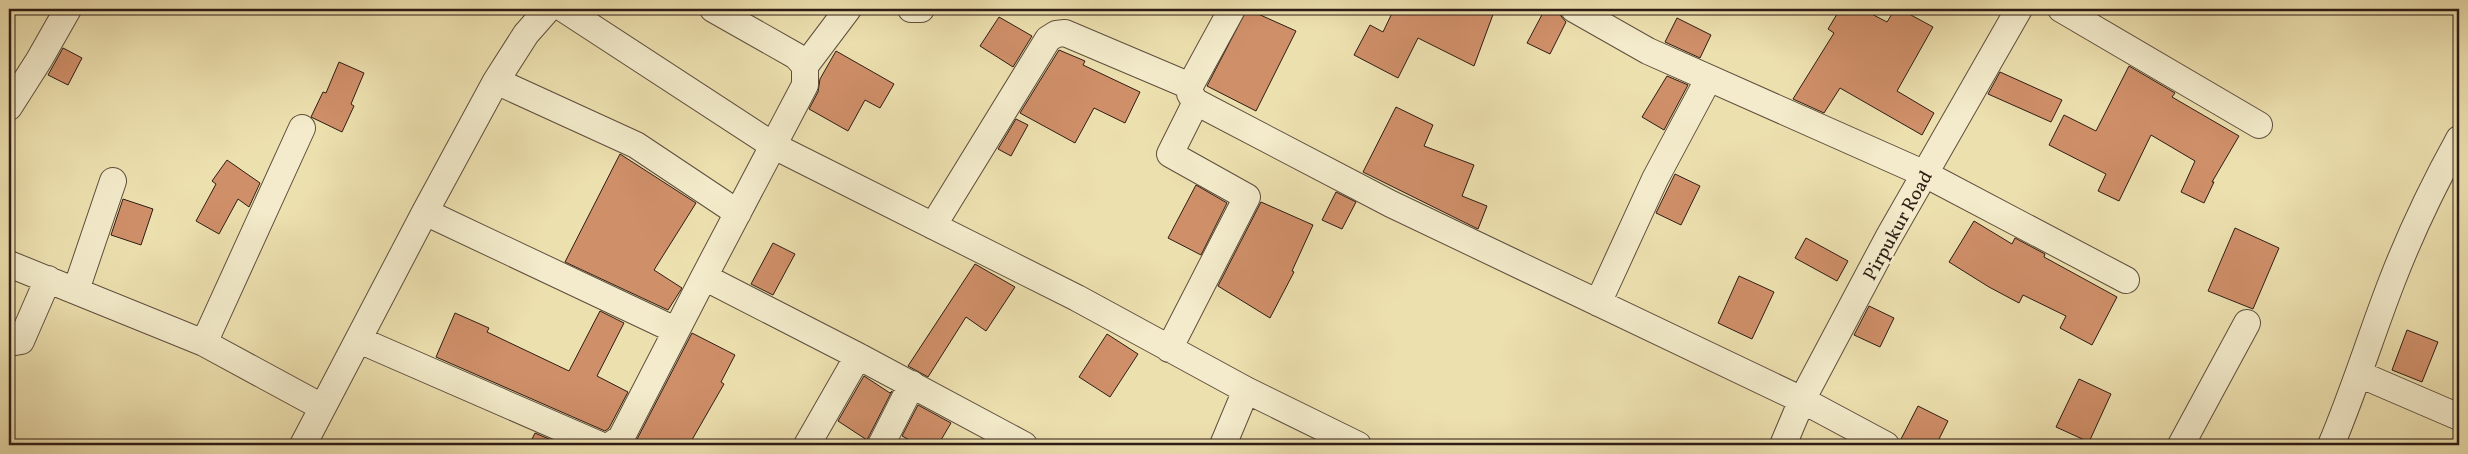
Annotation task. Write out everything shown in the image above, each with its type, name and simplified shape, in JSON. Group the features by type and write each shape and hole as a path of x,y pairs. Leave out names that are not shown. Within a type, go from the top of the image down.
{"street":[{"path":"9,107 68,9"},
{"path":"304,445 322,407 496,81 526,34 548,9"},
{"path":"564,9 774,146 1077,298 1246,390 1358,445"},
{"path":"713,9 796,56 805,66"},
{"path":"611,445 621,438 675,330 774,146 805,85 805,66 848,9"},
{"path":"911,9 921,9"},
{"path":"1169,349 1247,198 1170,154 1193,94 1232,9"},
{"path":"1574,9 1648,51 1925,174 2126,280"},
{"name":"Pirpukur Road","path":"1783,445 1802,400 1925,174 2018,9"},
{"path":"2060,9 2259,125"},
{"path":"933,226 1048,39 1056,34 1065,33 1193,94 1391,204 1802,400 1886,445"},
{"path":"1598,304 1655,180 1710,78"},
{"path":"496,81 636,145 738,213"},
{"path":"204,343 302,128"},
{"path":"2331,445 2359,374 2392,280 2441,172 2459,140"},
{"path":"76,290 113,181"},
{"path":"425,212 675,330"},
{"path":"9,264 204,343 322,407"},
{"path":"704,277 912,384 1024,445"},
{"path":"9,343 21,341 48,279"},
{"path":"2181,445 2247,323"},
{"path":"359,340 600,445"},
{"path":"807,445 858,356"},
{"path":"2359,374 2459,417"},
{"path":"881,445 912,384"},
{"path":"1223,445 1246,390"}],"building":[{"path":"1247,9 1296,31 1256,111 1207,86"},
{"path":"1394,9 1495,9 1474,66 1418,38 1398,78 1354,55 1370,25 1383,32"},
{"path":"1545,9 1559,9 1561,16 1566,22 1550,54 1527,43"},
{"path":"1840,9 1862,9 1887,22 1895,9 1900,9 1933,27 1897,91 1934,113 1922,135 1840,88 1824,113 1793,99 1834,33 1828,29"},
{"path":"999,17 1032,36 1013,67 980,46"},
{"path":"1677,18 1711,35 1700,58 1665,42"},
{"path":"63,48 82,58 68,85 48,75"},
{"path":"1059,50 1085,61 1083,65 1140,92 1125,123 1094,108 1075,143 1020,113"},
{"path":"836,51 894,84 880,108 865,100 848,131 809,109 818,92 820,79"},
{"path":"339,62 364,73 351,104 354,106 342,132 311,117 323,92 326,93"},
{"path":"2129,66 2175,93 2172,97 2239,136 2212,182 2214,182 2204,203 2181,192 2195,161 2151,135 2119,201 2098,191 2106,174 2049,145 2064,115 2096,131"},
{"path":"2000,72 2062,100 2051,122 1988,94"},
{"path":"1667,76 1688,85 1664,130 1642,117"},
{"path":"1396,107 1433,125 1424,146 1474,165 1462,196 1487,206 1478,229 1363,172"},
{"path":"1016,119 1028,125 1011,156 998,149"},
{"path":"620,154 696,203 654,270 682,288 668,310 565,262"},
{"path":"227,160 260,183 249,207 238,199 219,234 196,221 216,184 212,181"},
{"path":"1675,174 1700,186 1681,225 1656,213"},
{"path":"1196,185 1227,203 1201,255 1168,238"},
{"path":"1336,192 1356,202 1342,229 1322,220"},
{"path":"123,199 153,209 141,245 111,235"},
{"path":"1261,202 1313,225 1292,271 1294,272 1270,318 1218,286"},
{"path":"1974,221 2012,244 2015,238 2045,254 2044,257 2117,297 2092,345 2060,328 2066,316 2023,295 2019,303 1949,262"},
{"path":"2235,228 2279,248 2253,309 2208,291"},
{"path":"1806,238 1848,261 1837,281 1795,258"},
{"path":"773,243 795,254 773,295 751,284"},
{"path":"975,264 1015,287 986,331 966,317 928,377 908,366"},
{"path":"1739,276 1774,292 1752,339 1718,323"},
{"path":"1869,306 1894,318 1880,347 1854,335"},
{"path":"600,311 624,323 597,376 628,392 609,428 605,431 436,357 455,313 489,328 487,332 569,371"},
{"path":"2407,330 2438,342 2422,382 2392,370"},
{"path":"692,333 735,355 721,382 724,384 689,445 634,445"},
{"path":"1107,334 1138,354 1110,397 1079,377"},
{"path":"864,376 890,393 892,391 867,440 838,421"},
{"path":"2079,379 2111,394 2089,442 2056,427"},
{"path":"918,405 951,423 938,445 919,445 902,436"},
{"path":"1918,406 1948,421 1936,445 1901,445 1900,441"},
{"path":"535,433 563,445 529,445"}]}
